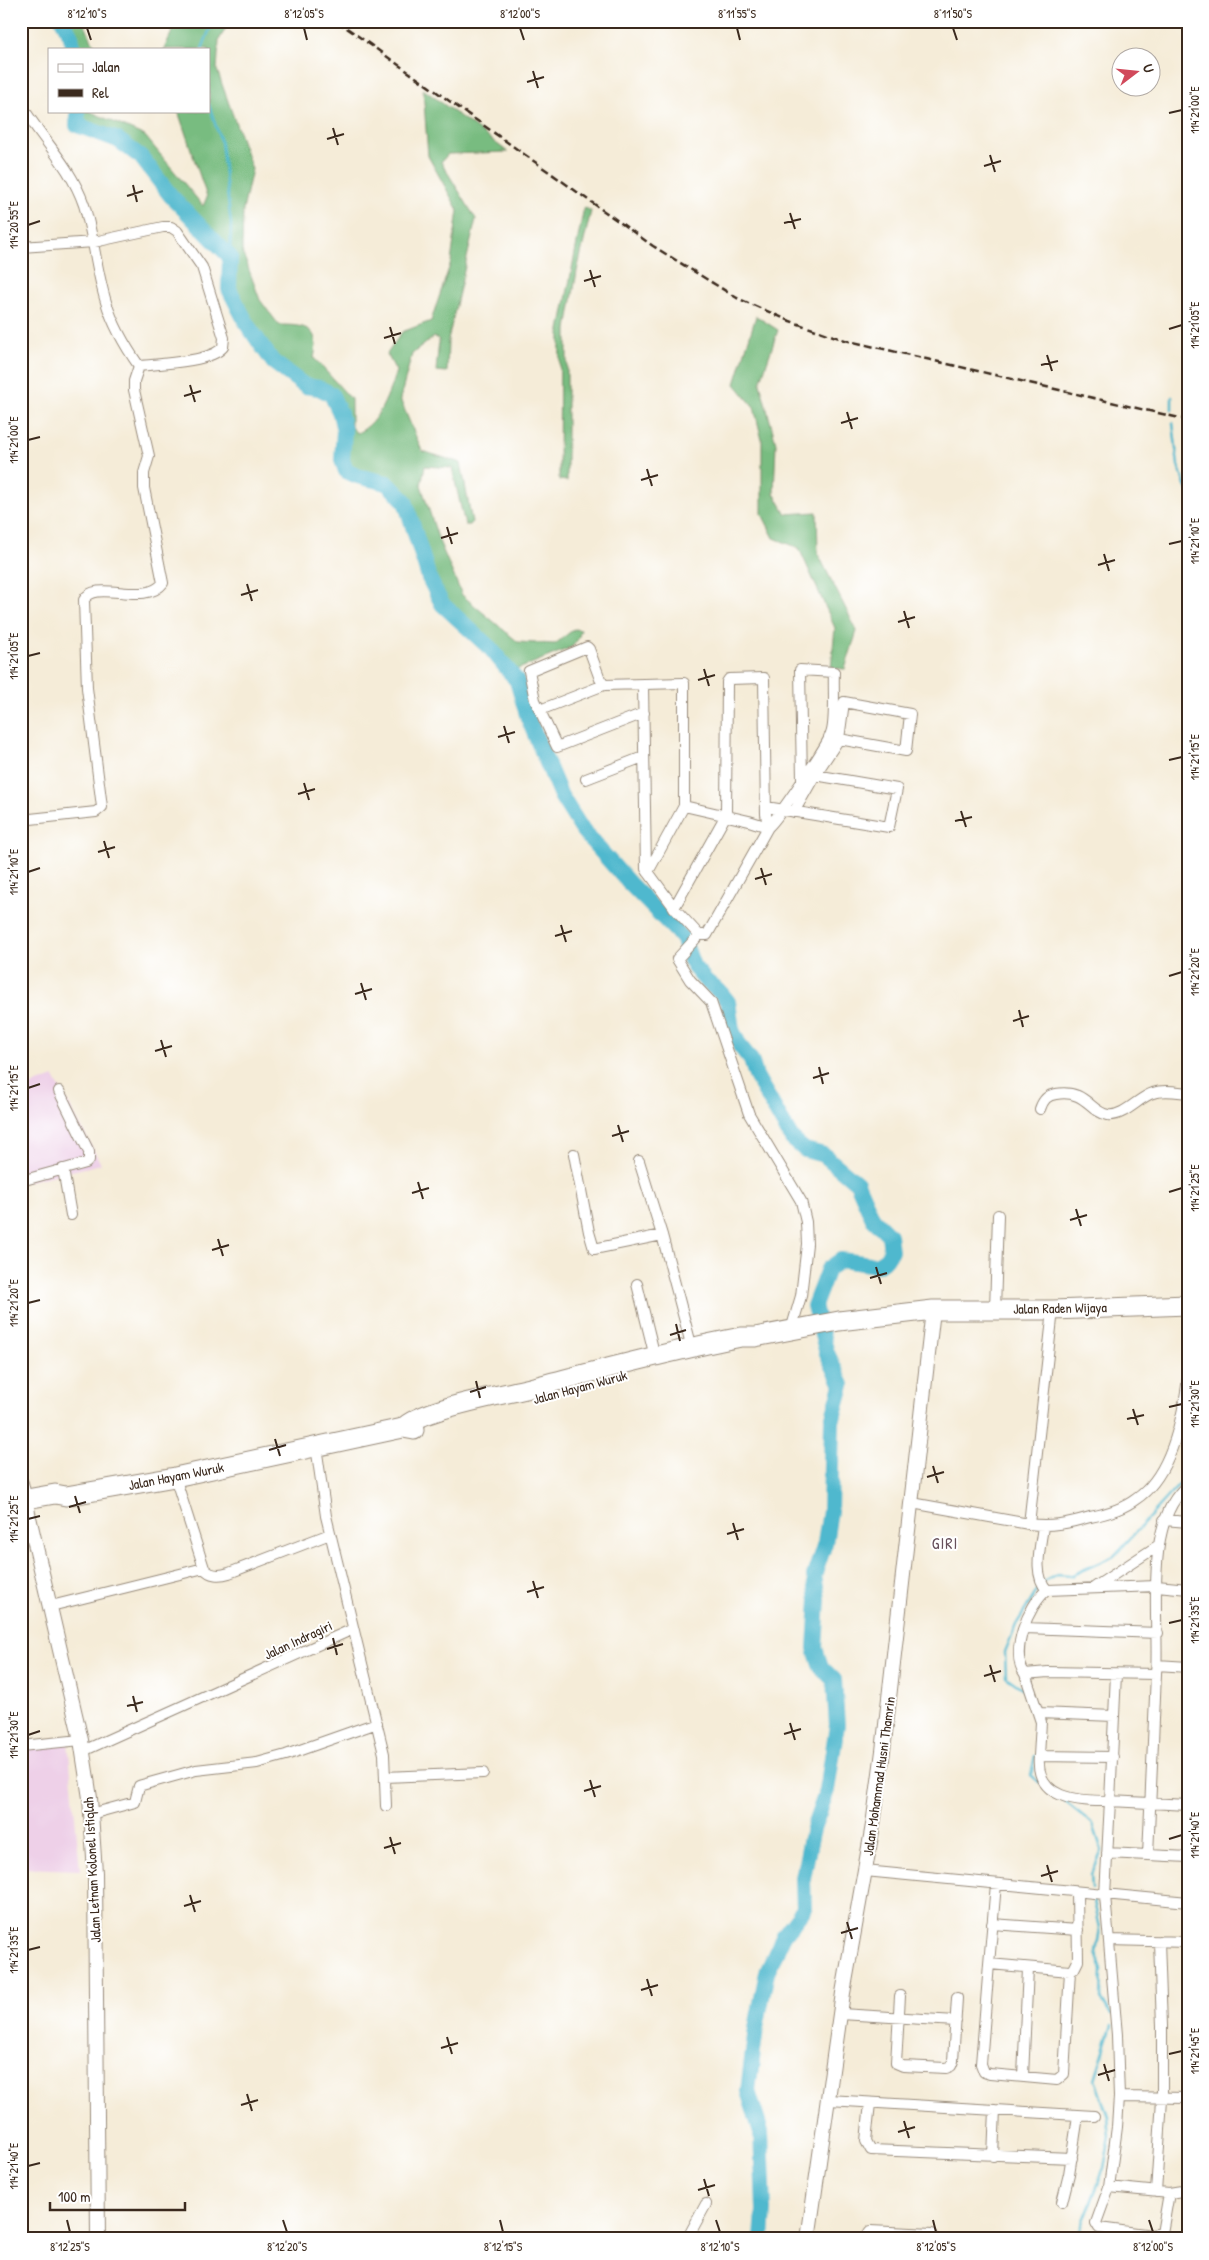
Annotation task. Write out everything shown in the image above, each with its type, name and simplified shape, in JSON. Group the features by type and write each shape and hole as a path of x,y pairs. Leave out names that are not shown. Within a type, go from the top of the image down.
{"highway":[{"name":"Jalan Raden Wijaya","path":"932,1310 1053,1310 1188,1305"},
{"name":"Jalan Hayam Wuruk","path":"403,1428 410,1421 450,1408 741,1337 755,1337 839,1320 932,1310"},
{"name":"Jalan Hayam Wuruk","path":"23,1500 56,1494 66,1496 175,1477 403,1428 415,1430 744,1345 755,1337"}],"street":[{"path":"21,106 68,171 83,204 94,242 101,283 110,316 139,366 134,381 134,390 149,456 144,473 144,488 163,583 159,588 138,594 90,593 84,600 87,688 102,807 96,812 21,820"},
{"path":"21,247 94,242 167,226 177,231 202,267 224,338 223,347 218,352 204,357 139,366"},
{"path":"604,685 590,649 587,647 529,671 535,700 557,747 644,714"},
{"path":"796,1329 808,1244 806,1222 801,1201 749,1114 711,1002 690,980 677,959 696,939 707,934 768,827 834,738 832,728 834,672 800,670 802,780"},
{"path":"674,908 726,815 727,682 729,679 764,678 768,827"},
{"path":"540,710 604,685 684,683 684,806 648,872"},
{"path":"643,685 646,869 696,939"},
{"path":"794,812 834,738 844,702 910,714 906,751 834,738"},
{"path":"586,779 643,757"},
{"path":"766,807 889,827 897,790 815,775"},
{"path":"684,806 768,827"},
{"path":"21,1181 86,1163 90,1157 59,1091"},
{"path":"1040,1108 1049,1096 1070,1094 1083,1098 1102,1112 1110,1115 1122,1111 1155,1092 1188,1093"},
{"path":"574,1154 591,1245 594,1249 662,1235"},
{"path":"639,1162 662,1235 692,1348"},
{"path":"63,1170 71,1215"},
{"path":"994,1310 998,1215"},
{"path":"638,1284 655,1357"},
{"name":"Jalan Mohammad Husni Thamrin","path":"808,2239 841,2014 884,1751 932,1310"},
{"path":"1029,1524 1053,1310"},
{"path":"912,1503 1043,1526 1058,1525 1103,1514 1129,1504 1149,1488 1170,1453 1178,1432 1188,1378"},
{"name":"Jalan Indragiri","path":"21,1746 82,1746 353,1629 326,1516 316,1446"},
{"path":"175,1477 206,1571"},
{"path":"1148,1855 1157,1670 1159,1545 1164,1520 1180,1493 1188,1485"},
{"name":"Jalan Letnan Kolonel Istiqlah","path":"23,1500 51,1606 82,1746 91,1814 96,1872 98,2239"},
{"path":"1164,1520 1188,1522"},
{"path":"1043,1526 1043,1584 1030,1612 1018,1657 1039,1712 1042,1728 1038,1766 1041,1778 1054,1791 1064,1796 1079,1799 1188,1805"},
{"path":"51,1606 206,1571 220,1575 330,1534"},
{"path":"1096,1587 1159,1545"},
{"path":"1043,1584 1096,1587 1157,1586 1188,1589"},
{"path":"1025,1628 1158,1633"},
{"path":"353,1629 384,1754 386,1806"},
{"path":"1025,1674 1048,1672 1116,1674 1188,1667"},
{"path":"1116,1674 1103,1895 1117,2035 1119,2097 1117,2127 1108,2187 1096,2220 1097,2226 1152,2235 1160,2234 1164,2230 1169,2194"},
{"path":"1039,1712 1114,1716"},
{"path":"91,1814 135,1802 139,1788 142,1785 196,1770 257,1763 286,1755 377,1723"},
{"path":"1039,1756 1112,1757"},
{"path":"385,1777 483,1773"},
{"path":"1107,1852 1188,1857"},
{"path":"865,1871 1188,1902"},
{"path":"996,1884 981,2068 984,2072 1057,2080 1064,2074 1070,1971"},
{"path":"989,1964 1028,1969 1070,1971 1074,1969 1078,1960 1079,1893"},
{"path":"992,1924 1078,1930"},
{"path":"1109,1940 1188,1942"},
{"path":"1156,2192 1162,2098 1159,1941"},
{"path":"1023,2076 1028,1969"},
{"path":"900,1996 896,2062 903,2066 946,2068 951,2066 953,2061 957,1998"},
{"path":"841,2014 956,2021"},
{"path":"1119,2097 1188,2098"},
{"path":"829,2100 1094,2116"},
{"path":"870,2103 866,2141 871,2150 1072,2158"},
{"path":"993,2156 995,2110"},
{"path":"1062,2202 1072,2158 1078,2116"},
{"path":"1108,2187 1169,2194 1188,2190"},
{"path":"687,2239 706,2204"},
{"path":"865,2239 870,2231 914,2236 932,2234"}],"shaded area":[{"path":"54,1077 101,1164 21,1183 21,1089"},
{"path":"68,1742 80,1870 21,1868 21,1745"}],"green space":[{"path":"63,21 83,21 96,48 73,48 71,36"},
{"path":"177,21 230,21 219,40 217,70 252,169 243,210 242,251 260,300 279,325 303,327 313,334 316,348 314,358 351,399 351,427 357,433 365,429 377,415 390,389 396,371 387,354 402,332 431,321 451,262 458,210 428,156 423,89 508,152 448,154 441,162 476,219 448,340 447,372 436,371 439,340 434,337 412,354 400,399 422,451 461,463 472,522 469,525 465,525 452,468 425,466 421,485 439,541 462,595 518,642 555,644 574,629 581,630 578,639 572,647 511,672 491,649 442,604 429,578 405,501 387,483 357,476 346,471 342,460 344,431 340,413 331,394 319,388 305,386 273,362 248,326 229,289 230,257 171,196 141,157 118,140 77,125 78,112 91,112 145,136 203,206 207,197 178,112 210,112 210,48 164,48"},
{"path":"584,207 591,211 577,271 567,329 567,481 559,480 560,330"},
{"path":"756,316 778,330 760,383 776,443 774,493 786,514 817,512 818,554 857,631 845,669 831,668 835,628 799,548 774,538 762,514 762,440 754,407 735,384"}],"waterway":[{"path":"63,21 71,36 73,48"},
{"path":"202,48 213,21"},
{"path":"210,108 221,142 231,224 230,257"},
{"path":"78,112 77,125 118,140 141,157 171,196 230,257 229,289 248,326 273,362 305,386 319,388 331,394 340,413 344,431 342,460 346,471 357,476 387,483 405,501 429,578 442,604 491,649 517,681 528,718 561,796 583,831 629,883 677,932 684,941 693,966 728,1002 732,1030 740,1046 751,1060 756,1076 792,1139 805,1150 824,1155 857,1183 873,1219 889,1235 891,1251 886,1259 877,1265 841,1260 828,1269 814,1306 827,1353 842,1385 832,1421 830,1511 825,1543 814,1576 818,1599 815,1648 821,1667 834,1680 837,1725 827,1790 812,1832 803,1878 804,1909 784,1935 767,1972 756,2028 748,2091 761,2132 764,2210 762,2239"},
{"path":"1172,397 1172,410"},
{"path":"1173,423 1178,465 1188,493"},
{"path":"1044,1582 1057,1575 1070,1576 1114,1556 1188,1475"},
{"path":"1026,1691 1006,1677 1005,1652 1016,1625 1040,1586"},
{"path":"1034,1714 1036,1731"},
{"path":"1035,1756 1031,1775 1039,1782"},
{"path":"1063,1800 1093,1824 1102,1851 1091,1875 1092,1889"},
{"path":"1093,1897 1100,1928 1096,1953 1102,1969 1101,1999 1112,2015"},
{"path":"1077,2239 1104,2168 1110,2136 1108,2117 1095,2079 1112,2025"}],"railway":[{"path":"337,21 653,246 737,298 790,321 845,340 1188,420"}],"district":[{"name":"GIRI","path":"945,1543"}]}
